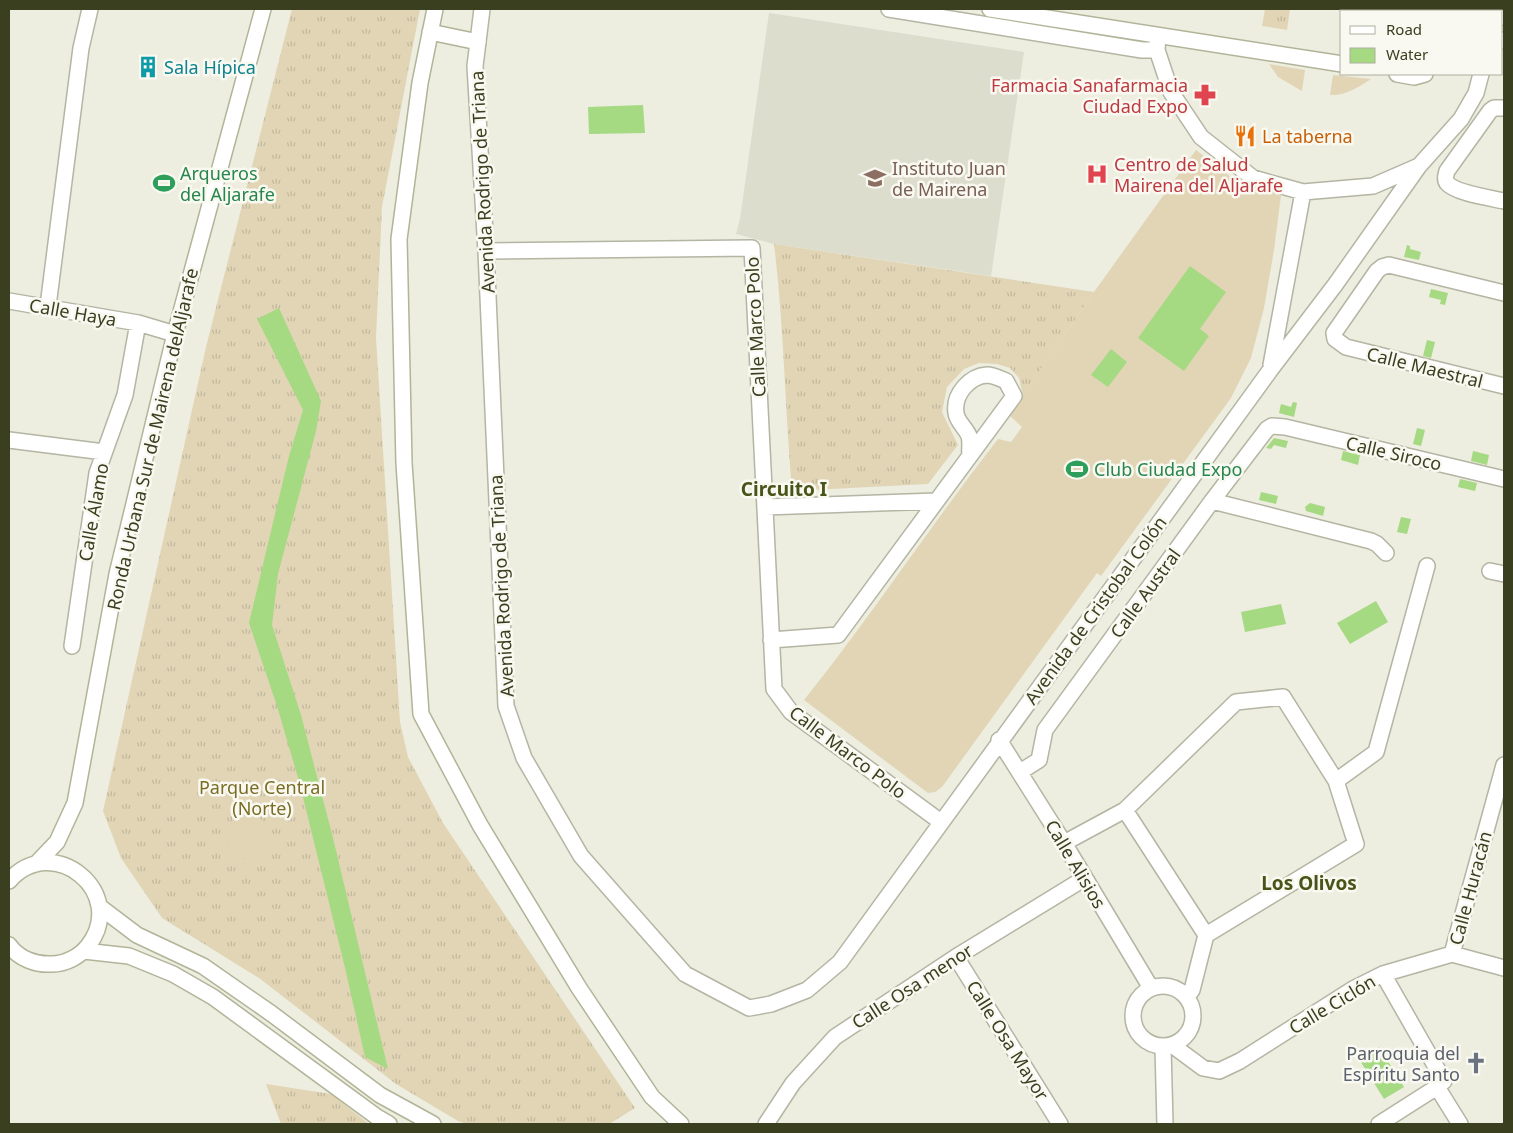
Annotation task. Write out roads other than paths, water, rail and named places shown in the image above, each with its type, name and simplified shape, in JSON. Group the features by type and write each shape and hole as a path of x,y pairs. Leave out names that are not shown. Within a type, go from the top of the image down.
{"street":[{"path":"48,306 81,48 90,9"},
{"name":"Ronda Urbana Sur de Mairena delAljarafe","path":"36,864 57,842 75,803 117,574 175,334 263,9"},
{"path":"435,9 420,83 399,239 404,463 421,714 480,825 579,988 652,1097 680,1124"},
{"name":"Avenida Rodrigo de Triana","path":"482,9 475,66 486,251 506,706 524,758 580,856 685,974 749,1008 772,1004 807,990"},
{"path":"889,9 1142,50 1158,43"},
{"path":"990,9 1158,43 1340,64"},
{"path":"430,32 478,42"},
{"path":"1158,43 1171,92 1200,137 1253,178 1303,192 1373,186 1419,166"},
{"path":"1403,75 1414,77 1421,75"},
{"path":"1270,369 1335,285 1419,166 1461,120 1476,93 1481,75"},
{"path":"1504,108 1494,108 1490,111 1447,171 1445,178 1447,182 1460,190 1504,201"},
{"name":"Avenida de Cristobal Colón","path":"807,990 840,962 999,740 1270,369 1303,192"},
{"name":"Calle Marco Polo","path":"486,251 752,248 774,689 791,712 941,822"},
{"name":"Calle Maestral","path":"1504,293 1390,265 1382,267 1377,271 1334,333 1335,339 1346,347 1504,386"},
{"name":"Calle Haya","path":"9,301 48,306 138,323 175,334"},
{"path":"1282,305 1284,317 1290,323 1297,324 1307,321"},
{"name":"Calle Álamo","path":"72,646 97,473 125,395 138,323"},
{"path":"771,640 838,635 936,501 970,456 1014,396 1006,381 988,375 972,380 963,388 956,402 956,413 960,424 969,436 970,456"},
{"name":"Calle Austral","path":"1020,772 1039,760 1045,730 1267,429 1278,425 1285,426"},
{"name":"Calle Siroco","path":"1285,426 1504,479"},
{"path":"9,440 104,452"},
{"path":"765,508 936,501"},
{"path":"1212,502 1371,541 1377,544 1386,554"},
{"path":"1336,781 1376,752 1427,566"},
{"path":"1064,843 1125,810 1236,702 1284,696 1336,781 1356,844 1206,935 1192,990 1187,997"},
{"name":"Calle Alisios","path":"999,740 1064,843 1151,988"},
{"name":"Calle Huracán","path":"1452,954 1504,765"},
{"path":"1125,810 1206,935"},
{"path":"9,881 24,868 53,862 70,867 84,877 95,891 100,907 99,923 94,938 84,951 71,960 56,964 39,964 24,959 9,945"},
{"name":"Calle Osa menor","path":"766,1124 793,1083 835,1037 956,957 1085,878"},
{"path":"100,907 137,935 202,966 272,1014 380,1095 433,1124"},
{"path":"84,951 129,956 173,974 213,997 389,1124"},
{"path":"1452,954 1504,968"},
{"name":"Calle Ciclón","path":"1167,1046 1203,1068 1219,1071 1240,1061 1353,989 1382,974 1452,954"},
{"name":"Calle Osa Mayor","path":"956,957 1060,1124"},
{"path":"1379,1124 1444,1081 1382,974"},
{"path":"1161,986 1180,990 1187,997 1192,1006 1193,1015 1192,1025 1188,1034 1181,1041 1167,1046 1154,1045 1145,1041 1134,1026 1132,1017 1137,999 1151,988 1161,986"},
{"path":"1165,1124 1167,1046"},
{"path":"1437,1087 1460,1124"}],"water":[{"path":"643,105 645,133 589,134 588,107"},
{"path":"1407,245 1410,246 1410,249 1421,252 1419,260 1404,257"},
{"path":"1190,266 1226,292 1200,329 1209,336 1184,371 1138,338"},
{"path":"1431,289 1448,293 1445,305 1440,304 1441,300 1429,297"},
{"path":"279,308 321,401 316,431 278,574 272,625 301,715 333,838 388,1069 365,1057 299,781 277,706 249,623 289,456 303,410 257,319"},
{"path":"1427,340 1435,342 1431,358 1423,356"},
{"path":"1111,349 1127,362 1108,387 1091,375"},
{"path":"1293,402 1297,403 1294,417 1279,413 1281,404 1291,407"},
{"path":"1417,428 1425,430 1421,446 1413,444"},
{"path":"1274,438 1288,441 1286,448 1274,445 1271,449 1266,448"},
{"path":"1343,451 1360,455 1358,465 1341,460"},
{"path":"1473,451 1489,455 1487,465 1471,461"},
{"path":"1460,479 1477,483 1475,491 1458,487"},
{"path":"1261,492 1278,496 1276,504 1259,500"},
{"path":"1310,503 1325,507 1323,516 1306,511 1305,507"},
{"path":"1401,517 1411,519 1407,534 1397,532"},
{"path":"1376,601 1388,622 1350,644 1337,623"},
{"path":"1281,604 1286,624 1245,632 1241,612"},
{"path":"1379,1047 1404,1087 1384,1099 1359,1059"}],"place":[{"name":"Sala Hípica","path":"148,67"},
{"name":"Farmacia Sanafarmacia Ciudad Expo","path":"1205,95"},
{"name":"La taberna","path":"1245,136"},
{"name":"Centro de Salud Mairena del Aljarafe","path":"1097,174"},
{"name":"Instituto Juan de Mairena","path":"875,178"},
{"name":"Arqueros del Aljarafe","path":"164,183"},
{"name":"Club Ciudad Expo","path":"1077,469"},
{"name":"Parroquia del Espíritu Santo","path":"1476,1063"}],"district":[{"name":"Circuito I","path":"784,489"},
{"name":"Los Olivos","path":"1309,883"}],"park label":[{"name":"Parque Central (Norte)","path":"262,798"}]}
